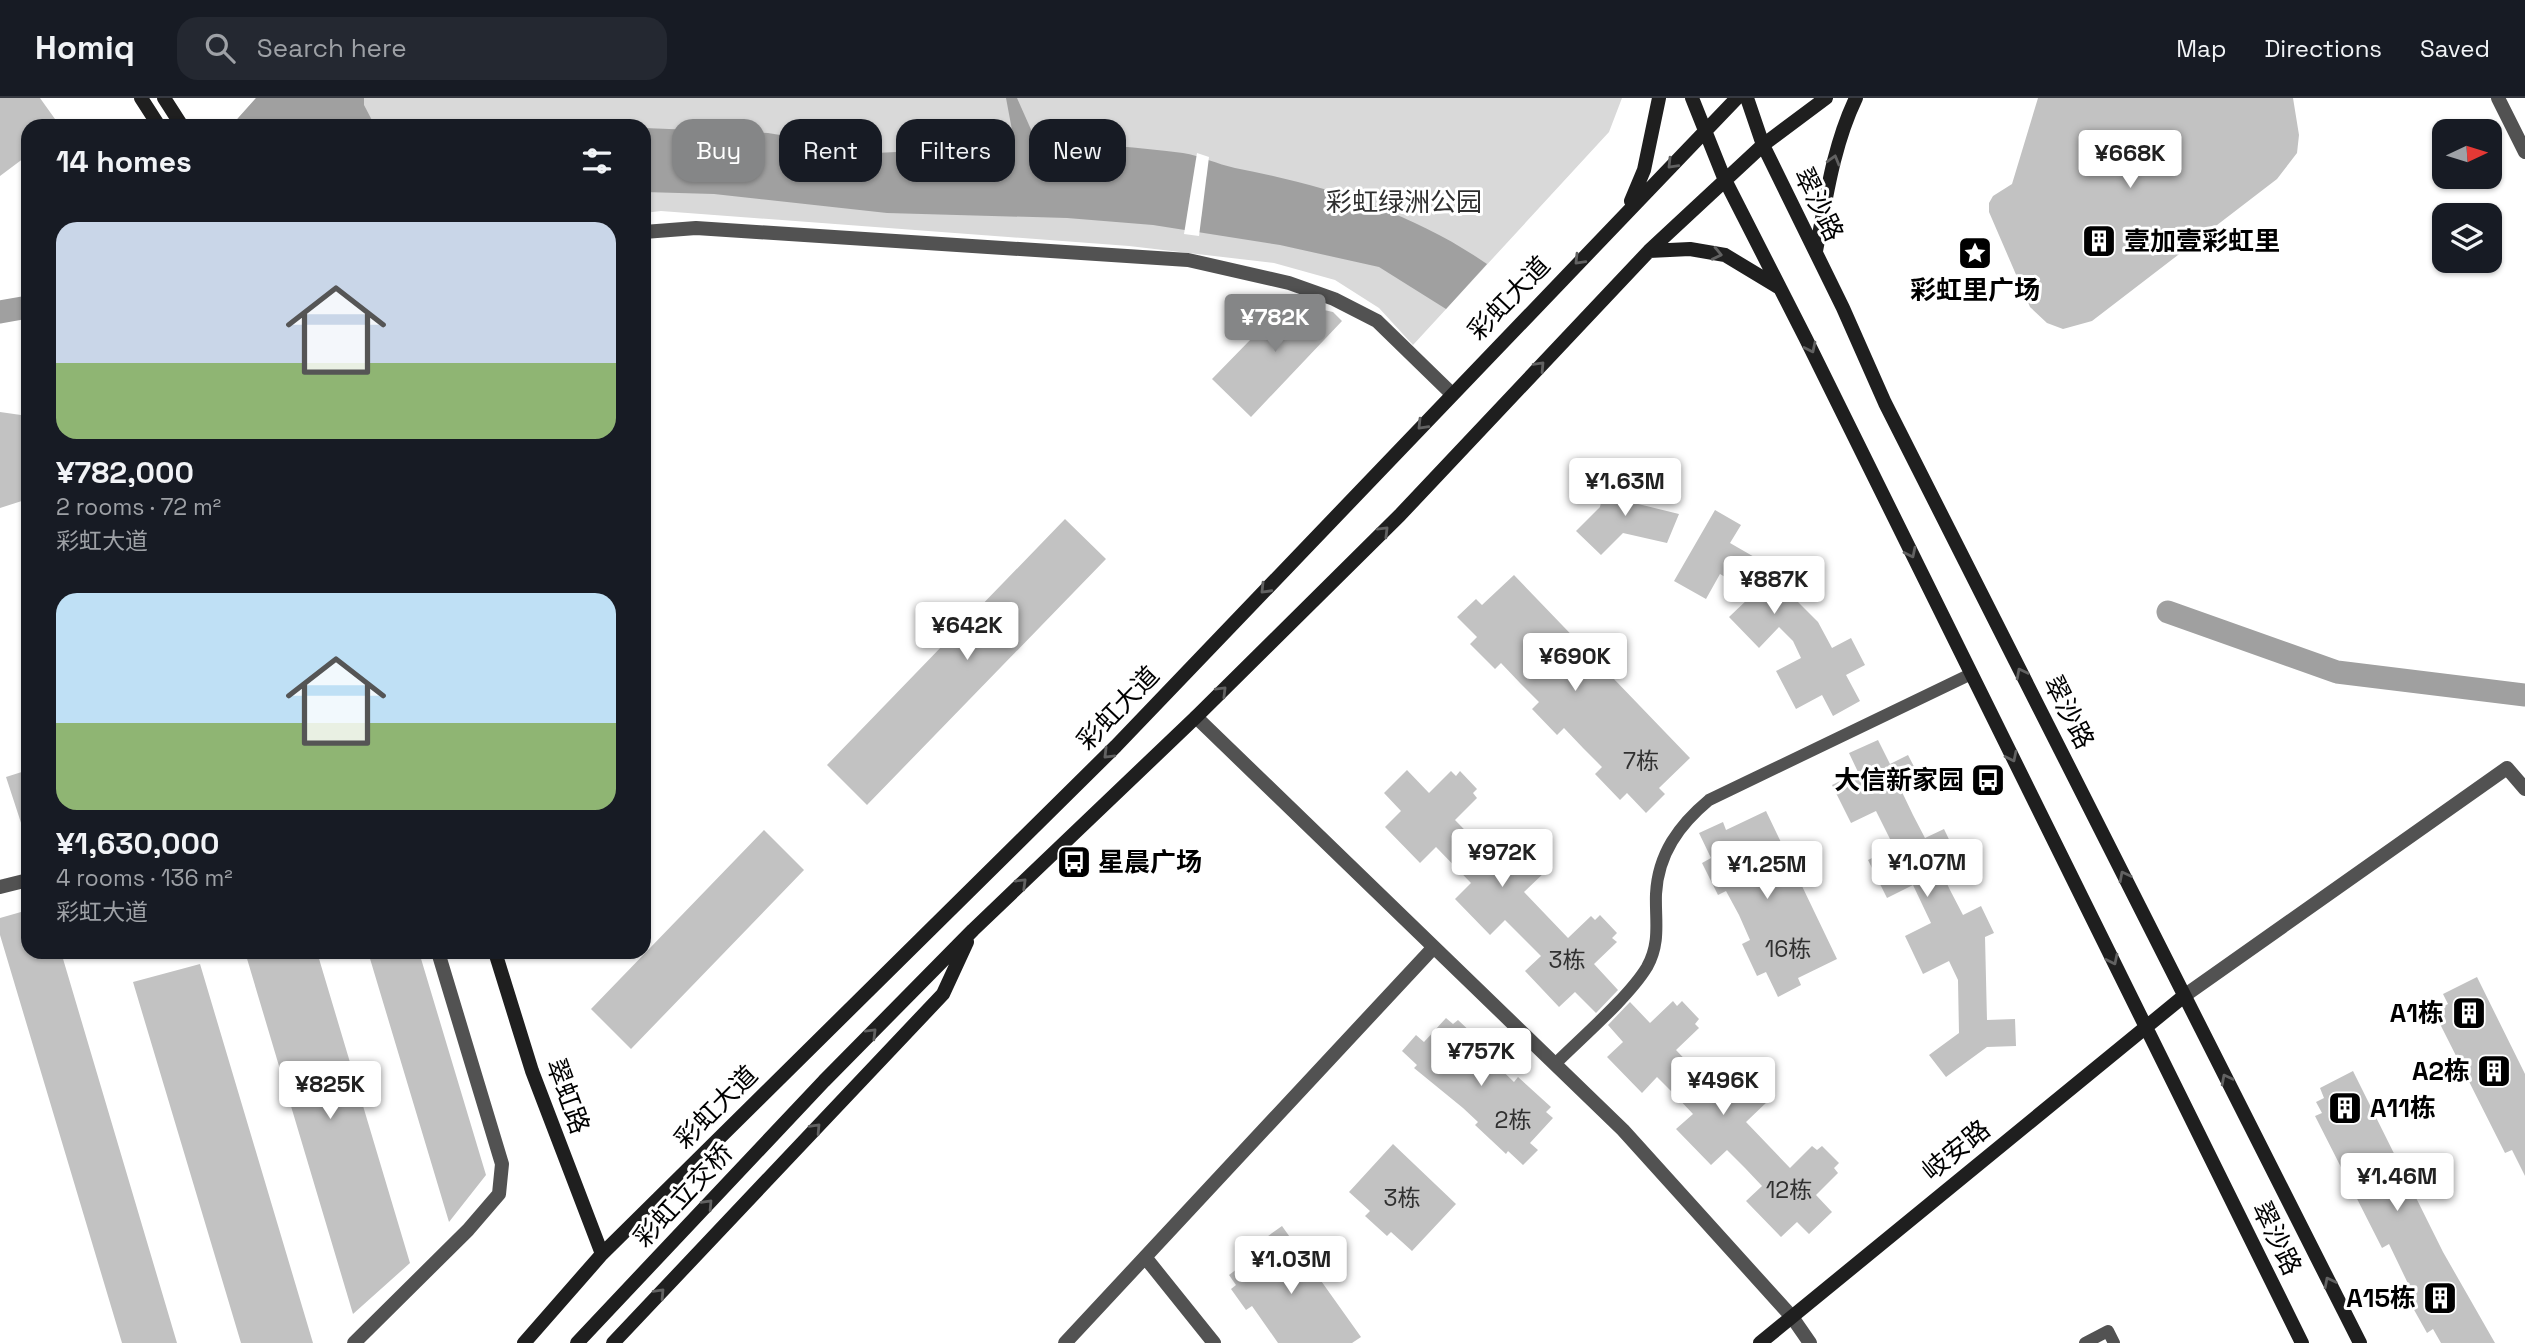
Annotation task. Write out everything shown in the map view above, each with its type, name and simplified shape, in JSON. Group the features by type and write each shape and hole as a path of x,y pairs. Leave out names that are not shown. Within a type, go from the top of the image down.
{"main road":[{"path":"141,98 154,119"},
{"path":"164,98 178,119"},
{"path":"1627,211 1644,170 1659,98"},
{"name":"翠沙路","path":"1692,98 1724,178 2302,1343"},
{"name":"彩虹大道","path":"524,1343 602,1254 1116,746 1737,98"},
{"name":"翠沙路","path":"1747,98 1763,145 1816,251 1885,403 2360,1343"},
{"path":"613,1343 943,994 973,930 1196,717 1401,515 1649,251 1724,178 1826,98"},
{"path":"1816,251 1831,173 1846,120 1856,98"},
{"path":"1649,251 1690,249 1725,255 1779,288"},
{"name":"彩虹立交桥","path":"577,1343 824,1082 973,930"},
{"name":"翠虹路","path":"497,959 532,1071 602,1254"},
{"name":"岐安路","path":"1760,1343 2184,996"}],"street":[{"path":"2498,98 2525,152"},
{"path":"651,231 696,228 1188,260 1289,283 1334,299 1377,321 1452,394"},
{"path":"1196,717 1623,1130 1792,1317 1810,1343"},
{"path":"2184,996 2507,768 2525,789"},
{"path":"0,887 21,882"},
{"path":"1065,1343 1434,947"},
{"path":"354,1343 468,1230 499,1194 502,1164 440,959"},
{"path":"1145,1257 1214,1343"}],"lane":[{"path":"1555,1064 1634,984 1647,967 1656,946 1659,925 1656,896 1660,867 1671,841 1688,818 1709,800 1971,674"},
{"path":"2085,1343 2108,1331 2113,1343"}],"green space":[{"name":"彩虹绿洲公园","path":"256,98 1622,98 1609,132 1413,345 1379,308 1335,280 1274,263 1129,246 651,212 651,119 237,119"}],"shaded area":[{"path":"256,98 364,98 364,105 371,119 237,119"},
{"path":"1006,98 1017,98 1029,125 1029,182 1126,182 1126,147 1183,153 1334,192 1366,203 1428,229 1487,264 1446,309 1379,267 1280,245 1153,225 1067,218 887,213 714,194 651,192 651,128 672,129 672,182 765,182 765,133 779,135 779,182 882,182 882,153 896,152 896,182 1015,182 1015,119 1010,119"}],"pier":[{"path":"1197,153 1209,157 1199,236 1184,234"}],"building":[{"path":"0,98 40,98 55,119 21,119 21,160 0,176"},
{"name":"壹加壹彩虹里","path":"2038,98 2293,98 2299,135 2297,153 2277,179 2092,321 2063,329 2047,323 2030,307 1989,212 1989,203 1993,196 2012,184"},
{"path":"1287,302 1333,312 1342,321 1251,417 1212,379"},
{"path":"0,412 21,415 21,501 0,508"},
{"path":"1607,476 1635,483 1630,502 1679,514 1667,543 1623,533 1601,555 1576,531 1600,507"},
{"path":"1715,510 1741,525 1730,543 1756,558 1777,579 1792,564 1813,586 1797,601 1818,622 1832,648 1851,638 1865,665 1846,675 1860,701 1833,716 1822,695 1796,709 1776,671 1801,658 1793,641 1779,627 1759,648 1729,617 1750,597 1737,584 1720,574 1706,599 1674,581"},
{"path":"1065,519 1106,559 867,805 827,765"},
{"path":"1514,575 1690,758 1659,788 1665,794 1646,813 1627,793 1620,800 1595,774 1602,767 1564,728 1557,735 1532,709 1539,702 1501,663 1495,669 1470,644 1477,637 1457,617 1476,599 1482,605"},
{"path":"1878,740 1890,764 1908,755 1922,782 1902,792 1913,815 1925,838 1944,829 1957,856 1938,865 1950,890 1963,915 1981,906 1994,933 1985,937 1987,1020 2015,1019 2016,1046 1987,1047 1946,1077 1929,1055 1959,1033 1958,980 1949,961 1923,974 1905,936 1931,923 1913,885 1887,898 1868,860 1894,847 1876,811 1851,823 1832,785 1858,772 1849,753"},
{"path":"1407,770 1429,793 1451,771 1456,776 1460,771 1477,789 1473,793 1477,798 1455,820 1499,865 1521,843 1525,848 1530,843 1547,861 1543,866 1547,870 1524,892 1568,938 1591,916 1595,920 1600,915 1617,933 1612,938 1617,942 1594,964 1618,990 1596,1013 1575,992 1559,1007 1525,971 1541,956 1505,920 1490,935 1455,899 1471,883 1436,847 1420,863 1385,827 1401,811 1384,793"},
{"path":"21,772 21,823 6,777"},
{"path":"1766,811 1837,959 1798,978 1801,985 1778,997 1766,972 1757,976 1742,944 1750,940 1739,915 1726,891 1718,895 1702,863 1711,858 1699,833 1723,822 1726,830"},
{"path":"764,830 804,870 631,1049 591,1009 639,959 651,959 651,947"},
{"path":"21,912 21,959 63,959 177,1343 122,1343 0,935 0,918"},
{"path":"247,959 319,959 410,1263 353,1314"},
{"path":"370,959 421,959 486,1175 449,1222"},
{"path":"200,964 313,1343 241,1343 133,982"},
{"path":"2477,977 2525,1074 2525,1176 2512,1150 2505,1153 2439,1022 2445,1019 2440,1008 2448,1004 2443,994"},
{"path":"1673,1001 1677,1006 1682,1001 1699,1019 1695,1024 1699,1028 1676,1050 1720,1096 1743,1073 1747,1078 1752,1073 1769,1091 1764,1096 1769,1100 1746,1122 1790,1168 1812,1146 1817,1150 1822,1146 1839,1163 1834,1168 1838,1173 1816,1195 1832,1212 1809,1234 1797,1222 1781,1237 1746,1201 1762,1186 1745,1168 1727,1150 1711,1165 1676,1129 1693,1114 1675,1095 1657,1077 1642,1093 1607,1057 1623,1042 1608,1025 1630,1002 1650,1023"},
{"path":"1446,1018 1453,1024 1458,1020 1490,1050 1486,1055 1514,1082 1518,1077 1551,1107 1546,1112 1553,1118 1530,1143 1538,1150 1523,1165 1508,1151 1506,1154 1475,1125 1478,1122 1414,1068 1417,1065 1402,1051 1416,1035 1424,1042"},
{"path":"2353,1071 2443,1252 2495,1343 2441,1343 2433,1329 2427,1333 2408,1299 2414,1296 2389,1244 2382,1248 2315,1116 2322,1113 2316,1102 2324,1098 2320,1088"},
{"path":"1393,1144 1456,1204 1412,1251 1391,1232 1387,1236 1365,1216 1370,1211 1349,1192"},
{"path":"1282,1226 1361,1337 1352,1343 1278,1343 1252,1306 1246,1310 1231,1289 1236,1285 1229,1275 1265,1248 1261,1241"}],"waterway":[{"path":"0,312 21,308"},
{"path":"2168,612 2337,672 2525,695"}],"place":[{"name":"壹加壹彩虹里","path":"2099,241"},
{"name":"彩虹里广场","path":"1975,253"},
{"name":"大信新家园","path":"1988,780"},
{"name":"星晨广场","path":"1074,862"},
{"name":"A1栋","path":"2469,1013"},
{"name":"A2栋","path":"2494,1071"},
{"name":"A11栋","path":"2345,1108"},
{"name":"A15栋","path":"2440,1298"}]}
